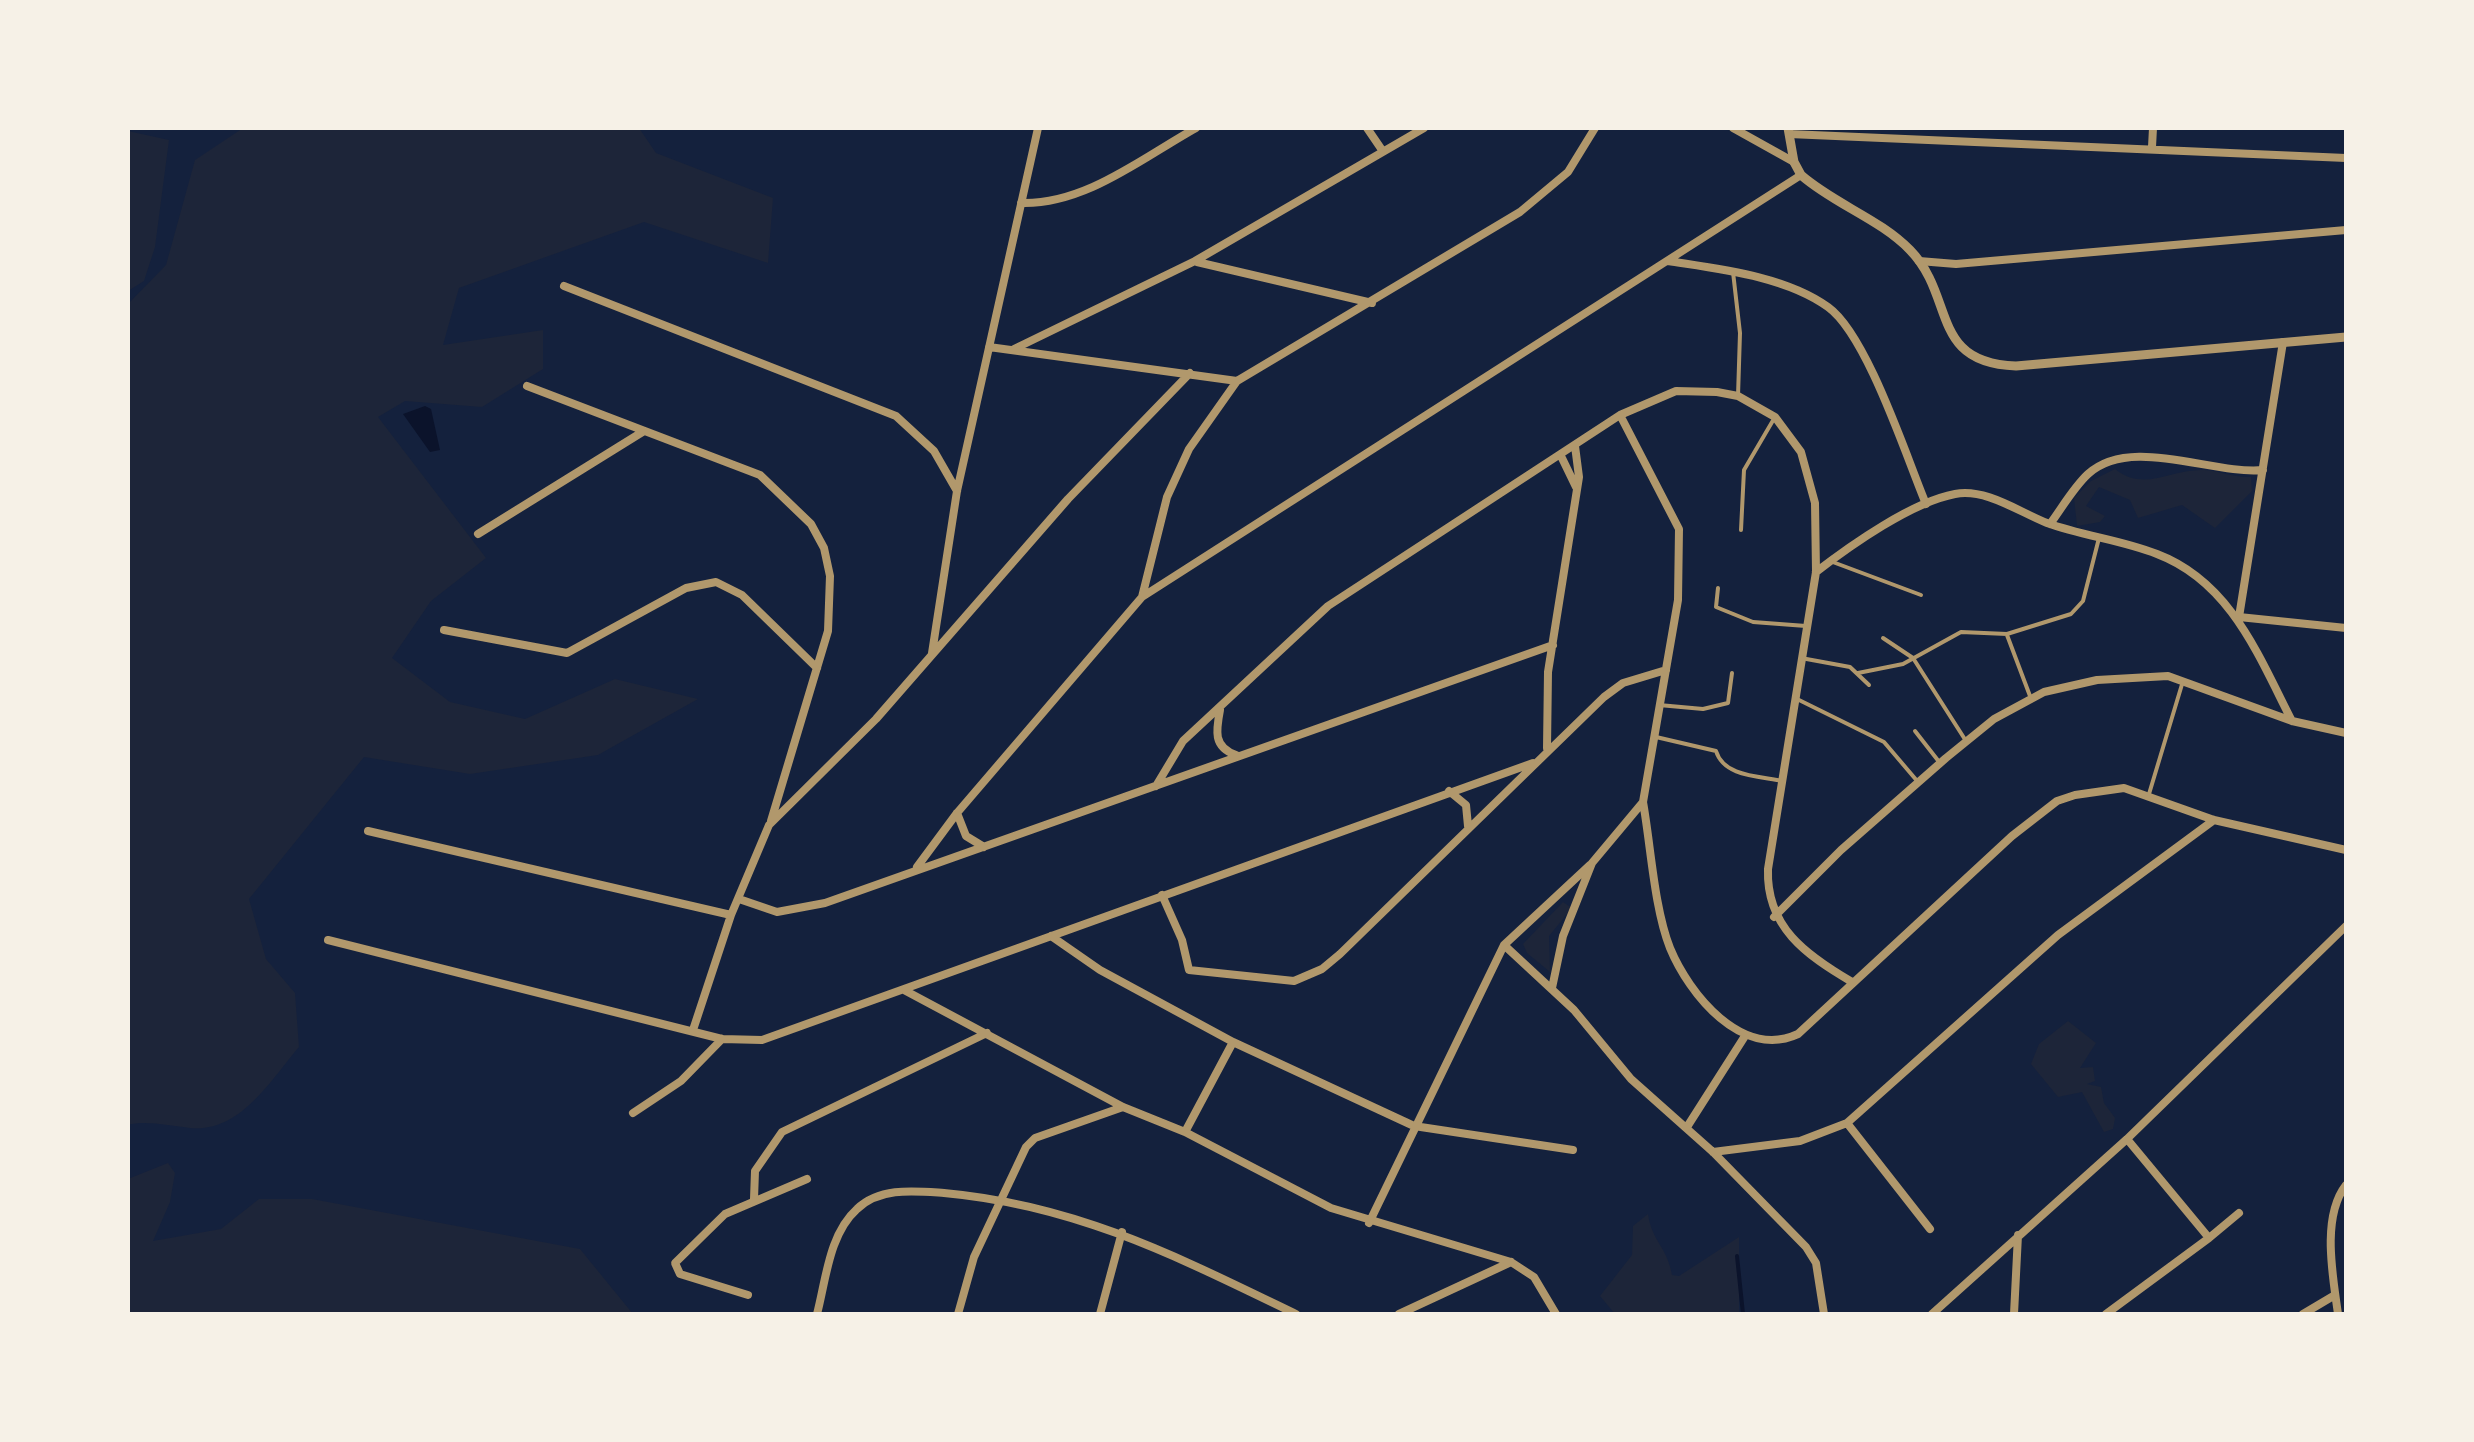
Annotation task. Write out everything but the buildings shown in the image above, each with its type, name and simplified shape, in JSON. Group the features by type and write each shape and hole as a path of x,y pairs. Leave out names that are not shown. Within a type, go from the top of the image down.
{"street":[{"path":"932,653 957,491 1038,128"},
{"path":"1021,204 1054,201 1087,190 1196,128"},
{"path":"1367,128 1382,150"},
{"path":"1014,350 1194,261 1422,128"},
{"path":"1142,597 1167,496 1189,449 1237,381 1548,192 1575,162 1595,128"},
{"path":"1733,128 1794,162 1806,179 1899,241 1919,262 1955,340 1974,360 1992,366 2346,336"},
{"path":"2152,148 2153,128"},
{"path":"1794,162 1789,130 2346,158"},
{"path":"916,869 957,813 1142,597 1668,260 1806,179"},
{"path":"1919,262 1956,264 2346,230"},
{"path":"1668,260 1734,272 1809,295 1848,326 1926,504"},
{"path":"1194,261 1372,302"},
{"path":"564,286 896,416 934,451 957,491"},
{"path":"2239,618 2283,342"},
{"path":"989,347 1237,381"},
{"path":"769,825 876,719 1068,498 1190,374"},
{"path":"527,386 760,475 811,524 824,548 830,576 828,630 769,825 732,915 693,1030"},
{"path":"1156,786 1183,742 1328,606 1620,415 1676,391 1738,396 1775,417 1801,452 1810,475 1816,572 1768,869 1774,917 1802,948 1852,982"},
{"path":"1620,415 1679,529 1678,600 1642,802 1670,946 1699,993 1744,1036 1776,1040 1798,1034 2012,836 2058,802 2100,788 2149,794 2214,820 2346,850"},
{"path":"478,534 646,430"},
{"path":"1547,749 1552,645 1577,491 1575,446"},
{"path":"1561,456 1577,491"},
{"path":"2050,524 2084,477 2109,463 2170,458 2229,472 2263,470"},
{"path":"1816,572 1926,504 1950,494 1976,494 2050,524 2176,563 2239,618 2292,721"},
{"path":"444,630 568,654 617,629 664,598 703,582 716,582 742,595 817,668"},
{"path":"2239,618 2346,628"},
{"path":"739,899 789,913 986,848 1236,755 1552,645"},
{"path":"1162,895 1182,940 1189,970 1294,981 1322,969 1547,749 1624,684 1666,670"},
{"path":"1774,917 1940,763 2030,696 2097,680 2141,675 2183,680 2292,721 2346,734"},
{"path":"1220,710 1216,738 1223,748 1236,755"},
{"path":"328,940 744,1042 779,1036 1533,763"},
{"path":"1450,792 1466,805 1467,830"},
{"path":"1369,1222 1504,945 1592,863 1642,802"},
{"path":"957,813 966,836 986,848"},
{"path":"1714,1152 1800,1142 1847,1124 2058,935 2214,820"},
{"path":"368,831 732,915"},
{"path":"1552,988 1562,936 1592,863"},
{"path":"1932,1314 2127,1138 2346,926"},
{"path":"1051,936 1112,977 1233,1042 1414,1126 1572,1150"},
{"path":"1504,945 1552,988 1631,1078 1714,1152 1812,1255 1824,1314"},
{"path":"904,990 1123,1107 1184,1132 1285,1187 1369,1222 1511,1262 1534,1276 1556,1314"},
{"path":"754,1199 755,1171 782,1132 987,1033"},
{"path":"1687,1128 1744,1036"},
{"path":"633,1113 682,1081 722,1039"},
{"path":"1184,1132 1233,1042"},
{"path":"958,1314 974,1257 1019,1159 1035,1138 1123,1107"},
{"path":"1847,1124 1930,1228"},
{"path":"2127,1138 2208,1238"},
{"path":"748,1295 680,1274 674,1267 714,1222 754,1199 807,1179"},
{"path":"2338,1314 2332,1222 2337,1200 2346,1185"},
{"path":"817,1314 835,1242 859,1206 876,1196 908,1191 1000,1200 1122,1232 1296,1314"},
{"path":"2106,1314 2239,1213"},
{"path":"1100,1314 1122,1232"},
{"path":"2014,1314 2018,1235"},
{"path":"1399,1314 1511,1262"},
{"path":"2303,1314 2335,1294"}],"lane":[{"path":"1734,272 1740,333 1738,396"},
{"path":"1741,530 1744,470 1775,417"},
{"path":"1858,673 1904,664 1960,632 2007,634 2070,614 2083,601 2099,538"},
{"path":"1830,561 1921,595"},
{"path":"1718,588 1716,607 1753,622 1806,626"},
{"path":"2007,634 2030,696"},
{"path":"1882,638 1913,658 1966,741"},
{"path":"1801,658 1850,667 1869,685"},
{"path":"1659,706 1703,709 1728,703 1732,673"},
{"path":"2149,794 2183,680"},
{"path":"1795,698 1884,742 1918,782"},
{"path":"1915,731 1940,763"},
{"path":"1654,737 1716,751 1720,762 1731,771 1783,781"}],"shaded area":[{"path":"243,128 639,128 656,153 773,198 768,263 644,222 459,288 443,345 543,330 543,369 482,407 405,401 378,417 486,558 431,601 392,658 450,702 525,719 615,679 698,699 598,755 470,774 364,757 249,899 266,959 295,993 299,1047 252,1102 224,1122 190,1128 150,1123 128,1125 128,304 166,265 195,160"},
{"path":"128,131 169,140 155,247 144,281 128,291"},
{"path":"425,406 431,409 440,450 430,452 403,414"},
{"path":"2115,469 2137,479 2193,470 2251,477 2252,491 2215,528 2182,505 2138,518 2130,500 2099,487 2086,506 2105,516 2100,522 2077,526 2074,498 2091,481"},
{"path":"1563,902 1572,908 1549,936 1550,972 1527,953 1523,944"},
{"path":"2068,1021 2096,1043 2080,1068 2093,1067 2095,1081 2087,1084 2101,1087 2104,1103 2115,1118 2113,1129 2104,1132 2082,1092 2058,1097 2031,1064 2039,1044"},
{"path":"168,1163 175,1173 170,1202 153,1241 221,1229 259,1199 312,1199 580,1249 633,1314 128,1314 128,1179"},
{"path":"1648,1214 1672,1275 1679,1276 1739,1237 1739,1314 1615,1314 1600,1296 1632,1255 1633,1226"}],"waterway":[{"path":"1737,1256 1743,1314"}]}
